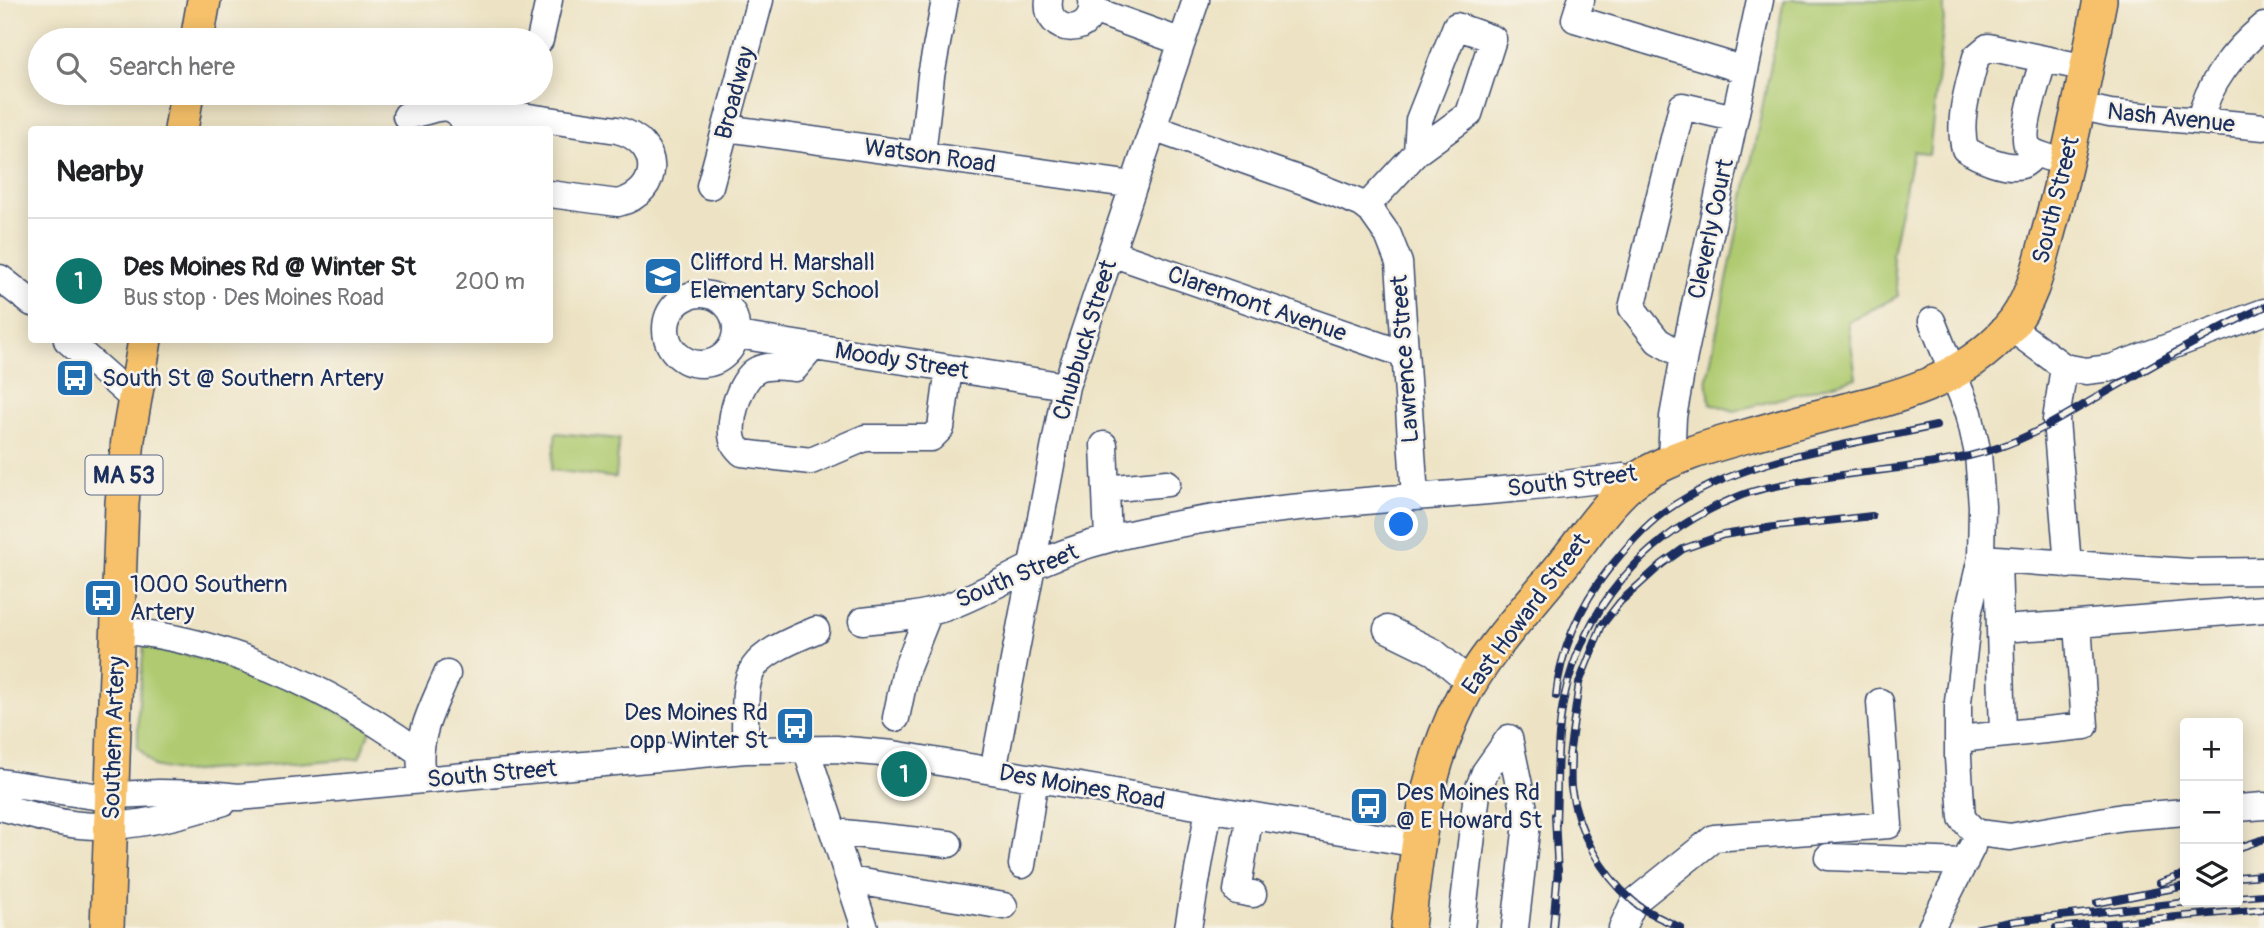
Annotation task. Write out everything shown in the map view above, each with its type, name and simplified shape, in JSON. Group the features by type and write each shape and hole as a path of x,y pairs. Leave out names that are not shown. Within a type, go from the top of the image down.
{"main road":[{"path":"199,28 204,0"},
{"name":"South Street","path":"1637,479 1671,460 1780,427 1890,399 1952,374 1982,356 2010,327 2037,275 2051,158 2078,106 2101,0"},
{"path":"182,126 185,105"},
{"name":"Southern Artery","path":"107,928 124,480 144,343"},
{"name":"East Howard Street","path":"1408,928 1426,795 1439,750 1461,698 1489,656 1589,531 1637,479"}],"street":[{"path":"543,28 549,0"},
{"name":"Broadway","path":"710,186 760,0"},
{"path":"922,155 931,76 946,0"},
{"path":"1049,0 1048,11 1052,18 1065,28 1081,26 1087,22 1092,5 1182,42"},
{"name":"Chubbuck Street","path":"993,771 1066,386 1196,0"},
{"name":"Cleverly Court","path":"1671,460 1673,417 1684,356 1760,0"},
{"path":"1578,10 1745,70"},
{"path":"2200,121 2203,107 2217,79 2239,50 2264,26"},
{"path":"2051,158 2022,165 2009,165 1978,157 1965,149 1961,136 1964,109 1976,57 1989,47 2087,68"},
{"path":"2045,59 2039,71 2025,135 2028,147 2051,158"},
{"path":"406,116 438,106 449,108 466,125 502,113 617,130 630,133 641,141 649,153 650,176 639,194 629,200 618,203 553,194"},
{"path":"1684,356 1658,341 1632,308 1682,106 1734,118"},
{"name":"Nash Avenue","path":"2078,106 2110,113 2264,127"},
{"name":"Watson Road","path":"726,128 1134,185"},
{"name":"Lawrence Street","path":"1153,128 1310,183 1371,211 1388,235 1399,263 1415,497"},
{"path":"1366,207 1417,152"},
{"name":"Claremont Avenue","path":"1111,253 1404,354"},
{"path":"0,278 28,300"},
{"path":"2010,327 2064,367 2086,371 2110,368 2264,312"},
{"path":"1932,321 1969,413 1978,454 1982,506 2000,629 2003,734"},
{"name":"Moody Street","path":"737,335 1066,386"},
{"path":"70,343 135,400"},
{"path":"813,347 795,368 772,366 757,370 745,380 735,405 732,430 734,444 743,453 811,461 866,438 931,438 941,428 949,368"},
{"path":"2064,367 2056,420 2068,565"},
{"path":"1104,445 1108,539"},
{"name":"South Street","path":"862,621 929,612 973,596 1066,551 1177,524 1231,515 1415,497 1623,477 1637,479"},
{"path":"1106,489 1167,483"},
{"path":"1990,559 2190,572 2260,572 2261,609 2000,629"},
{"path":"1990,559 1968,614 1958,702 1962,818 1979,833 2018,836 2123,817 2180,812"},
{"path":"897,718 906,670 929,612"},
{"path":"1958,739 2085,726 2078,624"},
{"path":"1387,629 1434,652 1471,683"},
{"path":"117,630 144,632 246,658 282,673 386,728 419,752"},
{"path":"745,750 746,688 751,670 760,658 816,630"},
{"path":"422,780 419,752 422,732 447,674"},
{"path":"1622,928 1633,902 1714,838 1889,825 1880,702"},
{"path":"1461,928 1476,793 1485,772 1509,738 1527,823 1515,928"},
{"path":"806,749 865,928"},
{"name":"South Street","path":"112,812 159,793 239,797 745,750"},
{"name":"Des Moines Road","path":"745,750 877,752 1418,844"},
{"path":"1022,865 1035,778"},
{"path":"0,782 74,794 112,812"},
{"path":"2243,808 2264,806"},
{"path":"0,807 79,825 112,812"},
{"path":"1188,928 1209,808"},
{"path":"1250,815 1237,891 1253,894"},
{"path":"834,832 949,844"},
{"path":"1931,928 1979,833"},
{"path":"1828,857 1965,862"},
{"path":"850,880 1004,906"}],"green space":[{"path":"1784,0 1944,0 1929,155 1913,151 1892,254 1898,296 1848,322 1856,378 1734,411 1710,403 1707,379"},
{"path":"556,433 619,439 616,478 551,470"},
{"path":"144,644 271,676 371,729 359,758 182,772 154,766 138,747"}],"railway":[{"path":"1556,824 1561,717 1568,682 1579,650 1612,592 1656,545 1682,526 1711,509 1758,490 1832,476 1951,460 2011,443 2050,424 2222,327 2264,307"},
{"path":"1556,696 1567,646 1589,598 1627,547 1664,512 1694,493 1760,466 1830,447 1936,426"},
{"path":"1568,764 1579,683 1602,625 1620,602 1662,564 1683,549 1723,535 1872,516"},
{"path":"1571,755 1574,804 1592,850 1610,878 1638,905 1681,928"},
{"path":"1555,815 1558,877"},
{"path":"2243,846 2264,839"},
{"path":"1553,928 1558,869"},
{"path":"2243,877 2264,875"},
{"path":"2160,883 2180,876"},
{"path":"2097,903 2180,887"},
{"path":"2243,897 2264,895"},
{"path":"1979,928 2015,921 2180,903"},
{"path":"2056,928 2264,909"}],"place":[{"name":"Clifford H. Marshall Elementary School","path":"663,276"},
{"name":"South St @ Southern Artery","path":"75,378"},
{"name":"1000 Southern Artery","path":"103,598"},
{"name":"Des Moines Rd opp Winter St","path":"795,726"},
{"name":"Des Moines Rd @ Winter St","path":"904,774"},
{"name":"Des Moines Rd @ E Howard St","path":"1369,806"}]}
